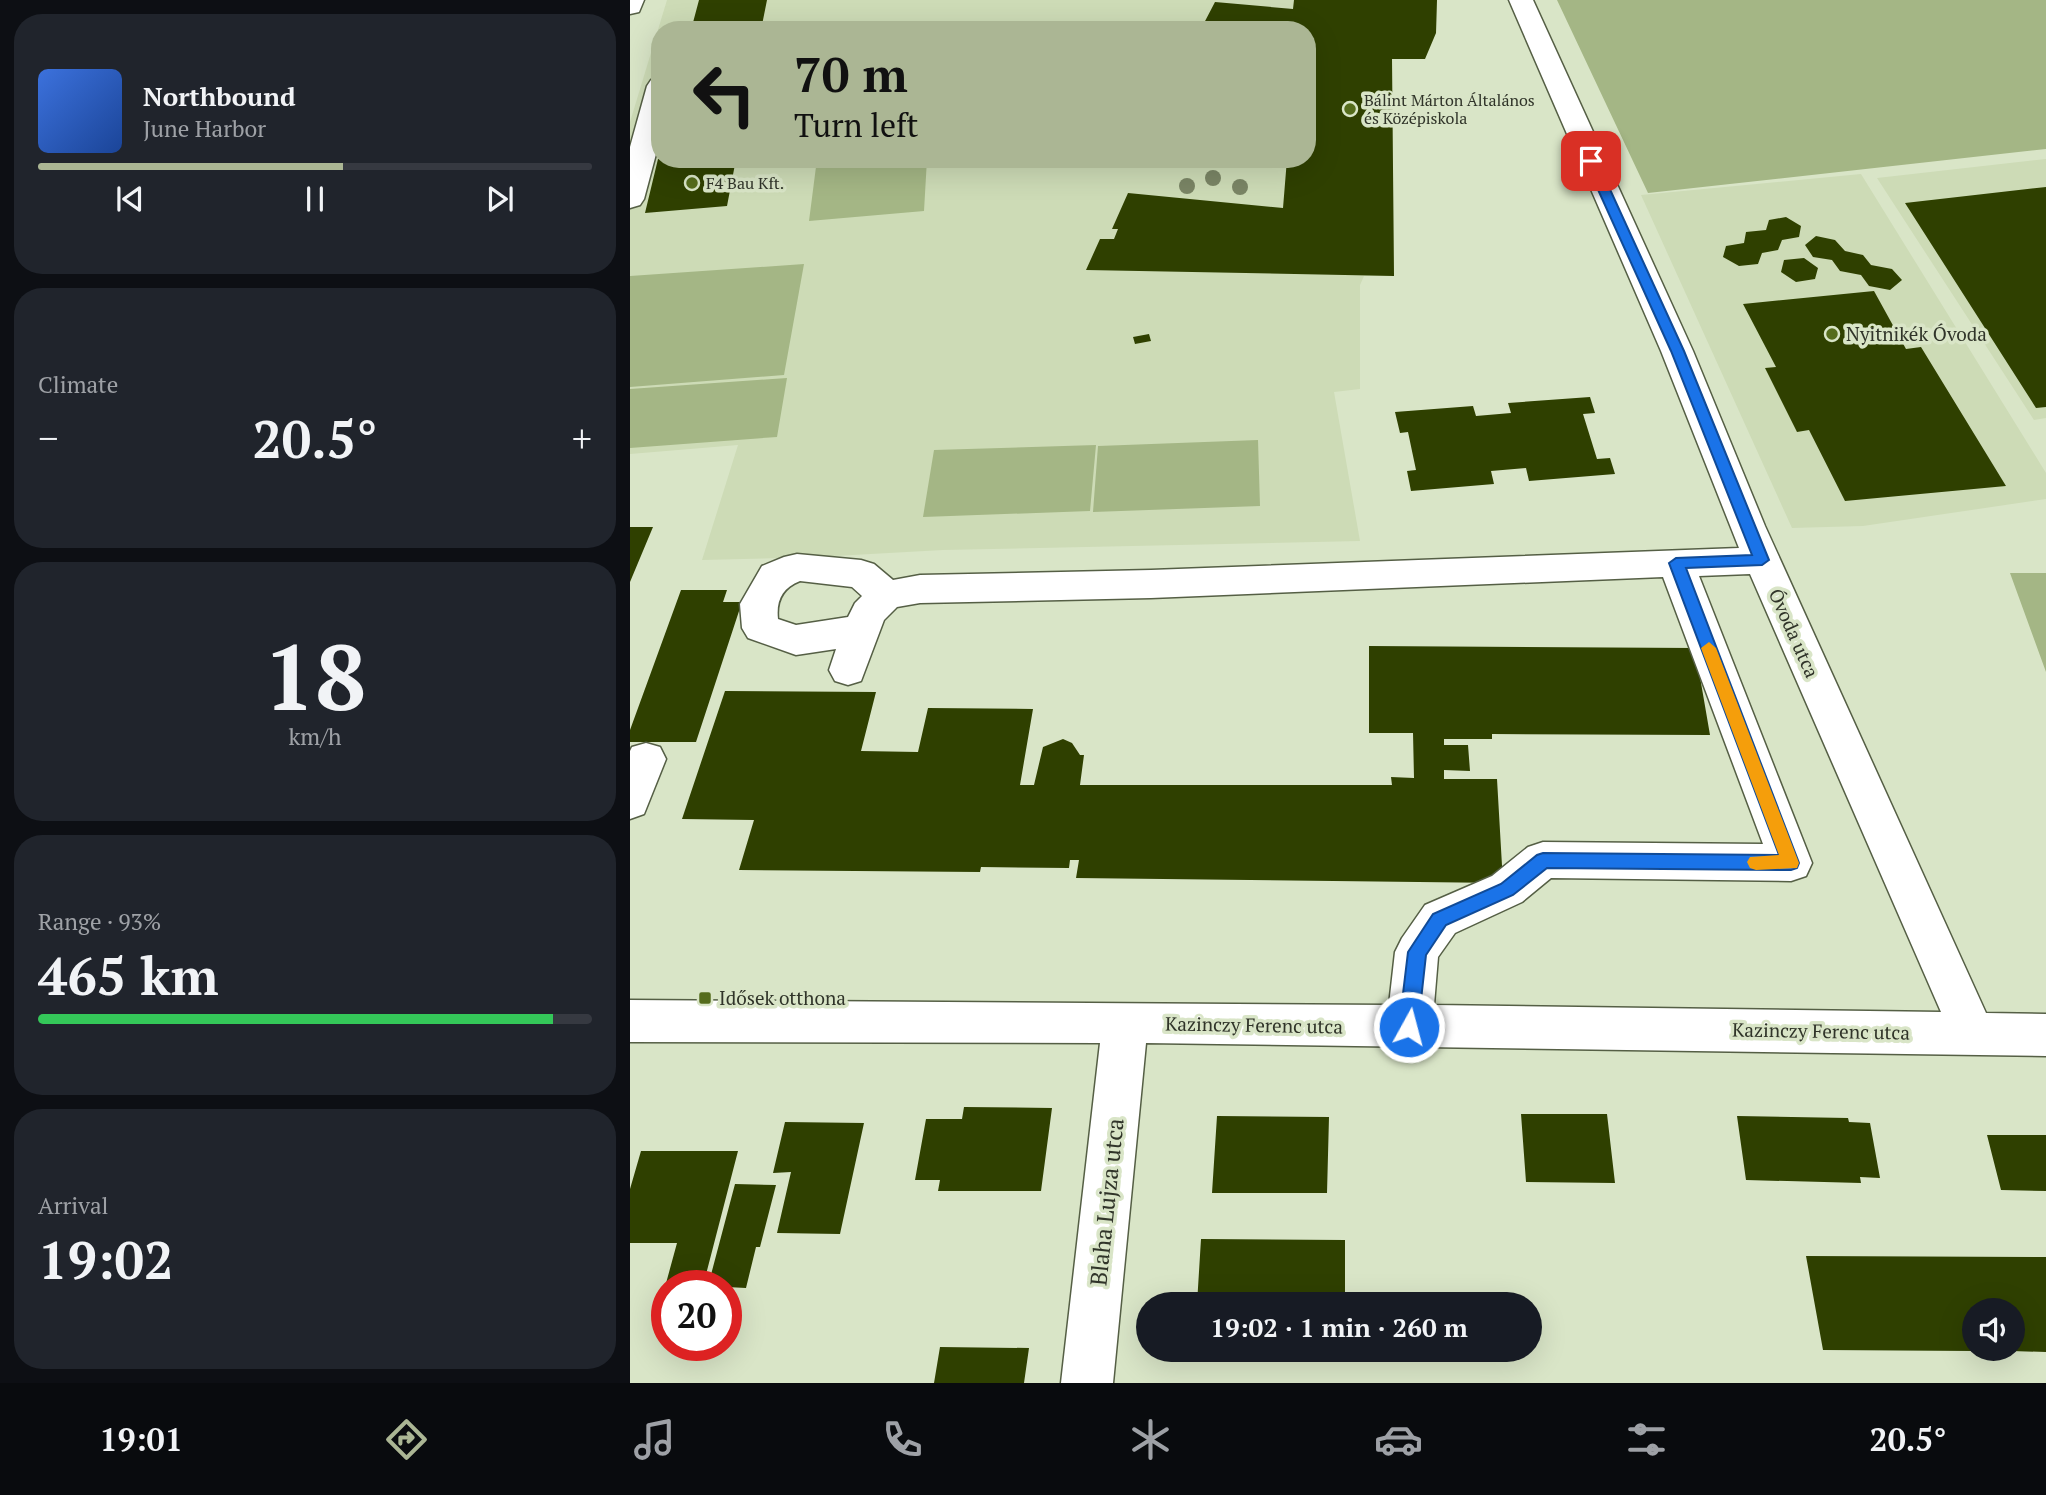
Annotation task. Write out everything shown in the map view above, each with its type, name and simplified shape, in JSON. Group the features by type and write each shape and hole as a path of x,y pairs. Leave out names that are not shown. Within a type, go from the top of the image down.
{"street":[{"path":"630,7 632,0"},
{"name":"Óvoda utca","path":"1521,0 1677,351 1762,560 1946,969 1972,1033"},
{"path":"630,199 639,131 651,105"},
{"path":"848,670 868,613 886,595 920,589 1151,584 1762,560"},
{"path":"1409,1027 1417,952 1440,919 1507,889 1543,860 1791,863 1676,563"},
{"path":"864,626 844,634 796,640 761,628 758,604 775,576 797,567 861,574 886,595"},
{"path":"630,802 646,759"},
{"name":"Kazinczy Ferenc utca","path":"630,1021 1125,1022 2046,1035"},
{"name":"Blaha Lujza utca","path":"1087,1383 1119,1100 1125,1022"}],"shaded area":[{"path":"667,0 1437,0 1436,33 1425,59 1392,59 1394,276 1364,276 1360,285 1360,389 1334,392 1360,541 943,550 702,560 738,445 630,454 630,122 651,53 651,168 1316,168 1316,21 661,21"},
{"path":"1557,0 2046,0 2046,149 1648,193"},
{"path":"2046,159 2046,418 2034,420 1877,178"},
{"path":"816,168 926,168 924,211 809,221"},
{"name":"Nyitnikék Óvoda","path":"1861,174 2046,473 2046,499 1863,526 1792,528 1641,195"},
{"path":"804,264 784,375 630,387 630,276"},
{"path":"787,378 777,437 630,448 630,389"},
{"path":"1258,440 1260,506 1093,512 1098,446"},
{"path":"1096,445 1090,511 923,517 934,450"},
{"path":"2010,573 2046,573 2046,672"}],"building":[{"path":"699,0 767,0 763,21 693,21"},
{"name":"Bálint Márton Általános és Középiskola","path":"1294,0 1437,0 1436,33 1425,59 1392,59 1394,276 1086,270 1100,239 1114,239 1118,229 1112,229 1128,193 1283,208 1286,168 1316,168 1316,21 1205,21 1215,2 1293,9"},
{"name":"F4 Bau Kft.","path":"656,168 734,168 727,206 645,213"},
{"path":"2046,187 2046,407 2036,408 1905,203"},
{"path":"1786,217 1801,226 1799,237 1782,240 1778,250 1762,253 1758,264 1739,266 1723,257 1726,246 1744,243 1746,232 1766,230 1769,220"},
{"path":"1816,236 1835,240 1845,251 1863,255 1871,265 1892,269 1902,280 1890,290 1869,286 1861,275 1840,271 1832,260 1813,257 1805,245"},
{"path":"1804,258 1818,268 1815,279 1796,282 1781,272 1784,260"},
{"path":"1874,291 1906,349 1921,347 2006,486 1845,501 1809,430 1797,432 1765,368 1776,367 1743,304"},
{"path":"1149,334 1151,341 1135,344 1133,337"},
{"path":"1590,397 1595,413 1583,414 1597,459 1610,458 1615,474 1529,481 1526,468 1491,471 1494,484 1411,491 1407,471 1416,470 1408,432 1400,433 1395,412 1473,406 1476,416 1511,413 1508,403"},
{"path":"630,527 653,527 630,582"},
{"path":"681,590 727,590 723,602 742,602 696,742 630,742 630,730"},
{"path":"1369,646 1695,648 1710,735 1492,734 1492,739 1444,739 1444,745 1468,745 1470,771 1444,770 1444,779 1497,779 1503,883 1076,878 1079,860 1070,860 1069,868 981,867 980,872 739,870 754,820 682,819 725,691 876,692 861,751 918,752 928,708 1033,709 1020,785 1034,785 1043,747 1063,739 1072,743 1080,755 1084,755 1080,785 1392,785 1391,777 1414,778 1413,733 1369,733"},
{"path":"964,1107 1052,1108 1041,1191 938,1191 940,1180 915,1180 926,1119 962,1119"},
{"path":"1521,1114 1607,1114 1615,1183 1526,1182"},
{"path":"1217,1116 1329,1117 1327,1193 1212,1193"},
{"path":"1737,1116 1848,1118 1849,1122 1870,1123 1880,1178 1860,1177 1861,1183 1746,1180"},
{"path":"785,1122 864,1123 840,1234 777,1233 791,1172 773,1173"},
{"path":"1987,1135 2046,1135 2046,1191 2001,1190"},
{"path":"641,1151 738,1151 707,1270 670,1270 677,1243 630,1243 630,1189"},
{"path":"735,1184 776,1185 746,1288 742,1288 742,1270 712,1270"},
{"path":"1201,1239 1345,1240 1345,1292 1198,1292"},
{"path":"1806,1256 2046,1257 2046,1352 2025,1351 2025,1298 1962,1298 1962,1351 1823,1350"},
{"path":"940,1347 1029,1348 1024,1383 934,1383"}],"slow traffic":[{"path":"1709,648 1791,863 1756,862"}],"place":[{"name":"Bálint Márton Általános és Középiskola","path":"1350,109"},
{"name":"F4 Bau Kft.","path":"692,183"},
{"name":"Nyitnikék Óvoda","path":"1832,334"},
{"name":"Idősek otthona","path":"705,998"}],"route":[{"path":"1409,1027 1417,952 1440,919 1507,889 1543,860 1791,863 1676,563 1762,560 1677,351 1591,161"}]}
